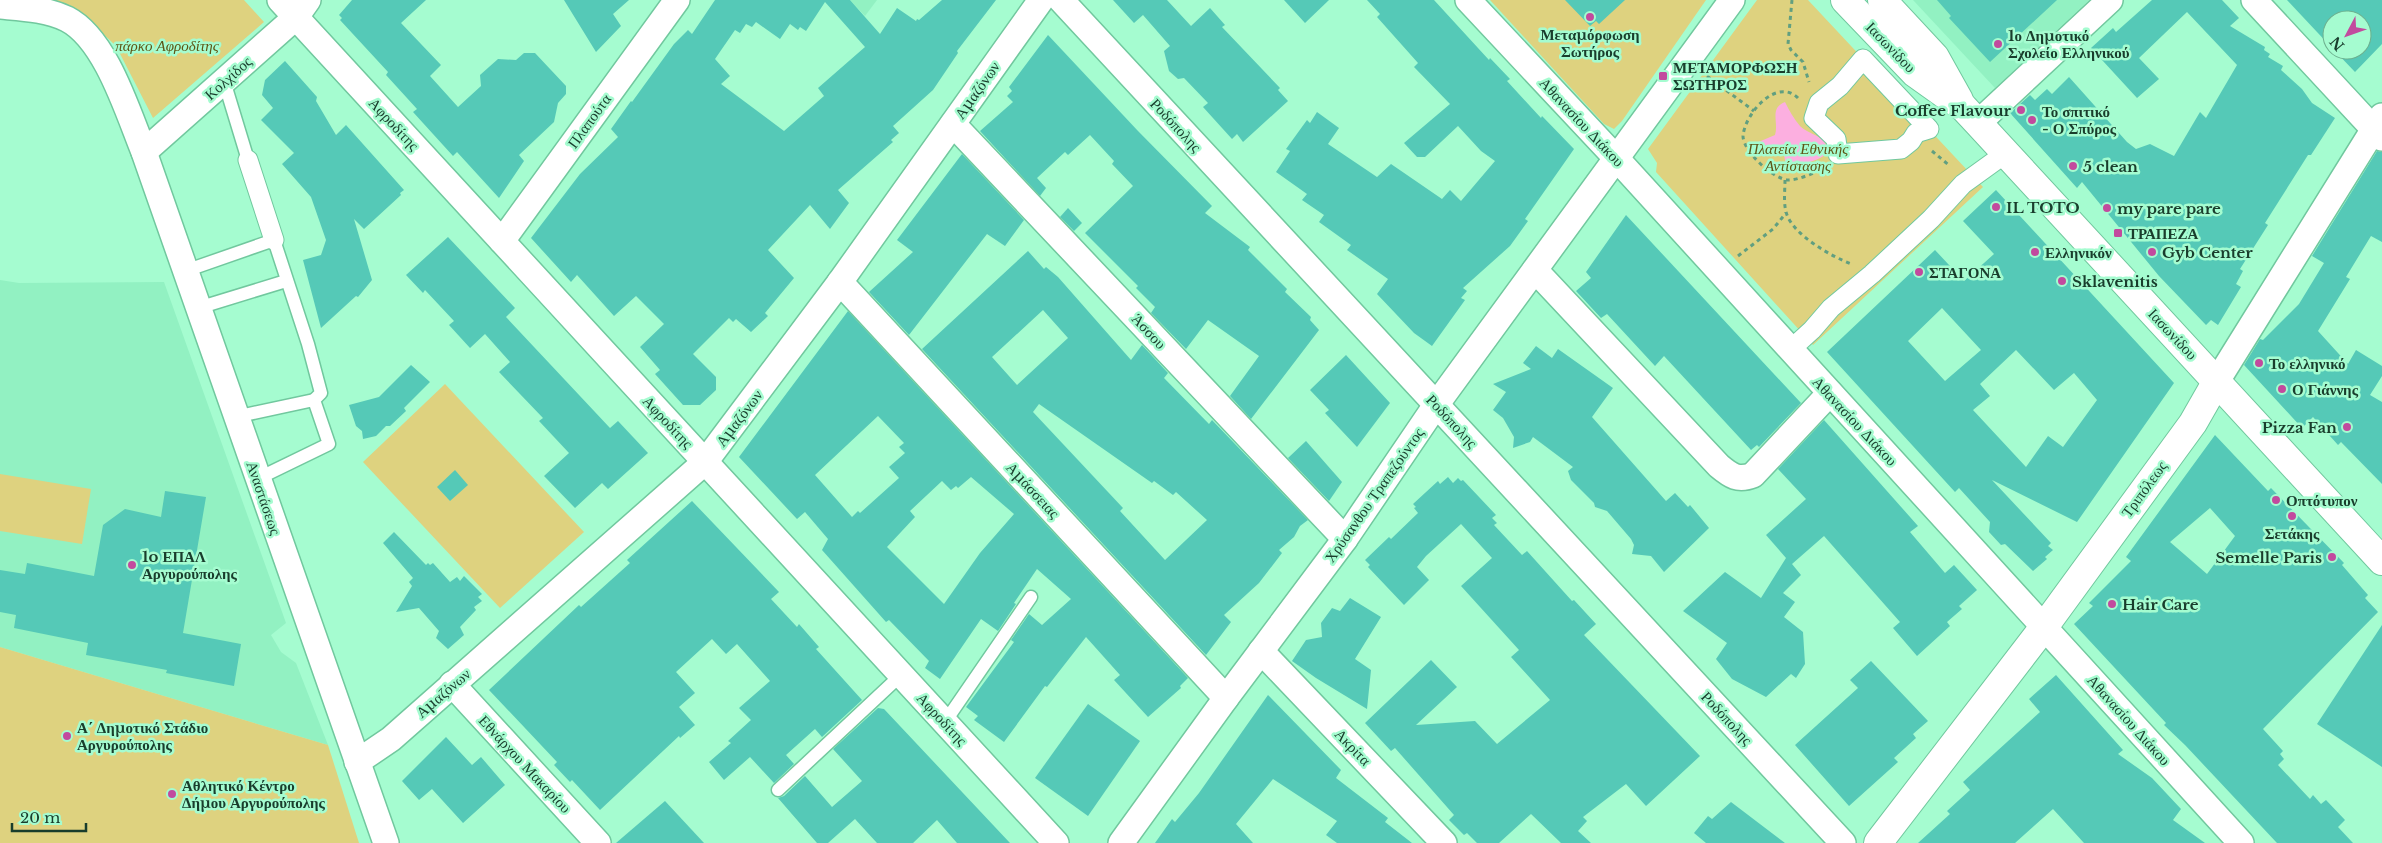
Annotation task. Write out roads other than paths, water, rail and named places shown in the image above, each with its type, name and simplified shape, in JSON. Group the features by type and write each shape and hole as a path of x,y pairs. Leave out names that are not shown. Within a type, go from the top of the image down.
{"street":[{"name":"Πλαπούτα","path":"502,241 677,0"},
{"name":"Αμαζόνων","path":"357,762 391,739 705,462 840,282 1041,0"},
{"name":"Ροδόπολης","path":"1061,0 1843,843"},
{"name":"Αθανασίου Διάκου","path":"1468,0 1617,159 2242,843"},
{"name":"Χρύσανθου Τραπεζούντος","path":"1121,843 1345,539 1436,405 1617,159 1686,60 1732,0"},
{"name":"Ιασωνίδου","path":"1845,0 1915,73 1971,115"},
{"name":"Ιασωνίδου","path":"1882,0 1935,58 1971,115 2382,561"},
{"path":"1971,115 2110,0"},
{"path":"2254,0 2379,128"},
{"name":"Αναστάσεως","path":"0,6 45,11 68,19 87,35 103,54 144,152 235,417 386,843"},
{"name":"Αφροδίτης","path":"295,6 502,241 1056,843"},
{"name":"Κολχίδος","path":"144,152 224,81 295,6"},
{"path":"1862,59 1929,129 1921,130 1901,149 1838,154 1836,139 1814,118 1819,103 1840,86 1862,59"},
{"name":"Άσσου","path":"953,124 1345,539"},
{"name":"Τριπόλεως","path":"1878,843 2044,627 2193,423 2217,381 2379,128"},
{"path":"1790,350 1812,330 1831,308 1872,274 1931,219 1963,184 2006,153"},
{"path":"248,160 274,240"},
{"path":"1535,270 1719,466 1733,477 1744,479 1753,475 1830,393"},
{"name":"Αμάσσειας","path":"840,282 1226,698"},
{"name":"Ακρίτα","path":"1261,651 1444,843"},
{"name":"Εθνάρχου Μακαρίου","path":"452,684 598,843"}],"lane":[{"path":"224,81 248,160"},
{"path":"185,271 274,240 308,344 321,393 314,400 235,417"},
{"path":"198,308 286,281"},
{"path":"257,479 329,444 314,400"},
{"path":"945,722 1031,597"},
{"path":"778,790 901,675"}],"place":[{"name":"Μεταμόρφωση Σωτήρος","path":"1590,17"},
{"name":"1ο Δημοτικό Σχολείο Ελληνικού","path":"1998,44"},
{"name":"ΜΕΤΑΜΟΡΦΩΣΗ ΣΩΤΗΡΟΣ","path":"1663,76"},
{"name":"Coffee Flavour","path":"2021,110"},
{"name":"Το σπιτικό - Ο Σπύρος","path":"2032,120"},
{"name":"5 clean","path":"2073,166"},
{"name":"IL TOTO","path":"1996,207"},
{"name":"my pare pare","path":"2107,208"},
{"name":"ΤΡΑΠΕΖΑ","path":"2118,233"},
{"name":"Ελληνικόν","path":"2035,252"},
{"name":"Gyb Center","path":"2152,252"},
{"name":"ΣΤΑΓΟΝΑ","path":"1919,272"},
{"name":"Sklavenitis","path":"2062,281"},
{"name":"Το ελληνικό","path":"2259,363"},
{"name":"Ο Γιάννης","path":"2282,389"},
{"name":"Pizza Fan","path":"2347,427"},
{"name":"Οπτότυπον","path":"2276,500"},
{"name":"Σετάκης","path":"2292,516"},
{"name":"Semelle Paris","path":"2332,557"},
{"name":"1o ΕΠΑΛ Αργυρούπολης","path":"132,565"},
{"name":"Hair Care","path":"2112,604"},
{"name":"Α΄ Δημοτικό Στάδιο Αργυρούπολης","path":"67,736"},
{"name":"Αθλητικό Κέντρο Δήμου Αργυρούπολης","path":"172,794"}],"park label":[{"name":"πάρκο Αφροδίτης","path":"167,45"},
{"name":"Πλατεία Εθνικής Αντίστασης","path":"1798,156"}]}
